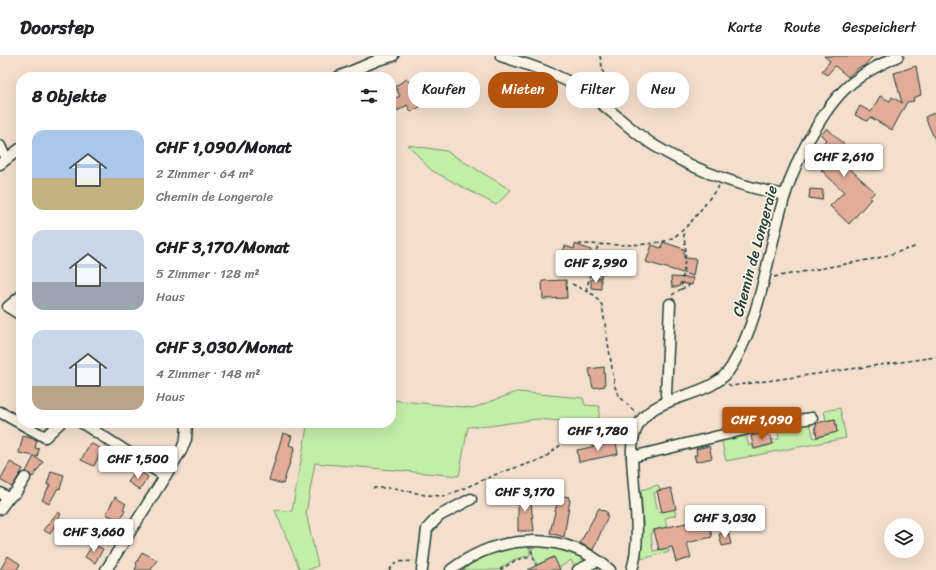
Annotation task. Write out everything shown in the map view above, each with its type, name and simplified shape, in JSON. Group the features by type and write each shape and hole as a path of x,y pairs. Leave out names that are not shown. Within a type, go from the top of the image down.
{"street":[{"path":"359,72 378,60 394,56"},
{"path":"501,56 566,81 582,90 655,146 724,180 752,189 785,195"},
{"name":"Chemin de Longeraie","path":"642,418 653,409 668,402 711,386 721,380 732,367 757,307 785,195 797,163 812,132 834,102 856,79 898,56"},
{"path":"0,146 3,161 16,152"},
{"path":"16,300 8,307 16,312"},
{"path":"668,402 666,394 670,304"},
{"path":"0,412 16,421"},
{"path":"632,570 637,534 632,441 642,418"},
{"path":"632,457 760,426 812,418"},
{"path":"29,428 46,437 55,428"},
{"path":"90,428 165,476"},
{"path":"108,569 186,439 187,428"},
{"path":"0,509 4,495 16,492 25,478"},
{"path":"422,567 426,528 439,516 471,499"},
{"path":"451,570 479,552 507,542 544,540 560,543 574,548 610,570"},
{"path":"578,570 597,561"}],"path":[{"path":"600,56 611,112"},
{"path":"580,246 580,244 657,243 671,239 683,230 724,180"},
{"path":"681,289 686,252 683,230"},
{"path":"586,291 597,248 602,244"},
{"path":"764,279 878,258 915,247"},
{"path":"572,284 594,295 602,305 615,387 620,397 642,418"},
{"path":"670,304 671,296 681,289 688,288 689,284"},
{"path":"721,380 731,386 936,357"},
{"path":"373,488 395,488 425,495 446,496 499,473 543,459 572,436 577,434 596,432 632,441"},
{"path":"531,554 536,565"},
{"path":"500,570 516,560 532,557"},
{"path":"390,570 397,562 416,561 422,567"}],"green space":[{"path":"408,145 446,151 511,190 496,205 431,170"},
{"path":"517,392 583,398 585,405 600,406 598,424 537,419 490,426 468,427 459,476 315,463 306,513 318,566 308,570 300,570 275,510 292,511 307,428 396,428 396,400 473,408"},
{"path":"840,408 846,438 726,461 721,438 745,432 749,446 753,445 755,449 773,444 772,440 779,439 777,426 807,422 810,424 814,438 837,432 835,419 826,421 824,411"},
{"path":"658,485 660,490 654,493 658,512 674,509 676,515 665,518 667,527 653,530 653,533 651,534 653,551 668,548 669,552 641,559 643,523 641,490"},
{"path":"529,544 530,555 513,560 498,570 463,570 486,556"},
{"path":"531,544 551,545 585,557 586,560 574,567 571,560 559,568 553,557 537,565"}],"building":[{"path":"824,56 873,56 864,66 858,68 848,77 835,66 827,75 822,71 830,61"},
{"path":"916,66 921,95 913,98 914,101 907,102 892,130 870,117 867,121 855,115 860,106 871,112 880,96 890,101 892,97 902,103 894,73"},
{"path":"407,79 408,107 407,105 398,111 396,107 396,98 400,96 396,85"},
{"path":"409,108 418,108 411,112"},
{"path":"936,112 936,142 925,117"},
{"path":"827,128 854,154 847,161 851,165 849,168 875,192 869,198 871,199 849,224 830,206 844,192 821,170 828,164 815,151 826,140 821,135"},
{"path":"810,189 823,190 822,200 809,198"},
{"path":"663,242 684,249 684,258 696,259 693,276 646,262 652,245 661,248"},
{"path":"575,244 591,250 590,256 593,256 590,266 602,267 601,278 559,265 565,246 574,249"},
{"path":"671,277 693,278 692,285 680,283 679,287 672,287"},
{"path":"591,279 601,279 601,289 591,288"},
{"path":"566,280 567,298 543,299 542,281"},
{"path":"604,367 605,386 593,388 589,369"},
{"path":"835,419 837,432 817,437 815,426 817,425 816,423"},
{"path":"283,433 292,436 289,445 295,447 283,484 269,480"},
{"path":"764,433 764,435 770,433 773,444 754,449 751,436"},
{"path":"23,436 37,440 35,448 39,449 37,457 35,457 43,462 33,477 26,472 34,456 19,453"},
{"path":"616,442 618,454 579,462 577,450"},
{"path":"90,443 102,449 94,466 81,460"},
{"path":"709,446 712,458 696,462 694,455 697,455 696,449"},
{"path":"10,462 23,469 12,487 0,480"},
{"path":"137,469 148,477 140,490 128,482"},
{"path":"51,471 64,475 60,489 58,488 49,504 42,500 50,485 47,485"},
{"path":"671,488 676,509 662,512 657,491"},
{"path":"518,492 528,492 528,494 530,494 534,531 518,531"},
{"path":"559,495 569,497 568,499 570,500 564,537 550,533"},
{"path":"115,497 126,504 120,521 106,514"},
{"path":"599,508 608,513 606,515 608,516 593,550 580,543"},
{"path":"58,512 61,514 50,534 43,530"},
{"path":"707,515 712,537 687,543 691,558 676,562 672,547 659,550 654,530 691,522 690,519"},
{"path":"728,532 731,544 722,546 719,534"},
{"path":"93,544 103,549 95,563 85,557"},
{"path":"142,552 157,560 151,570 135,570 136,564"},
{"path":"8,556 20,564 17,570 0,570"},
{"path":"554,557 560,570 527,570"}]}
